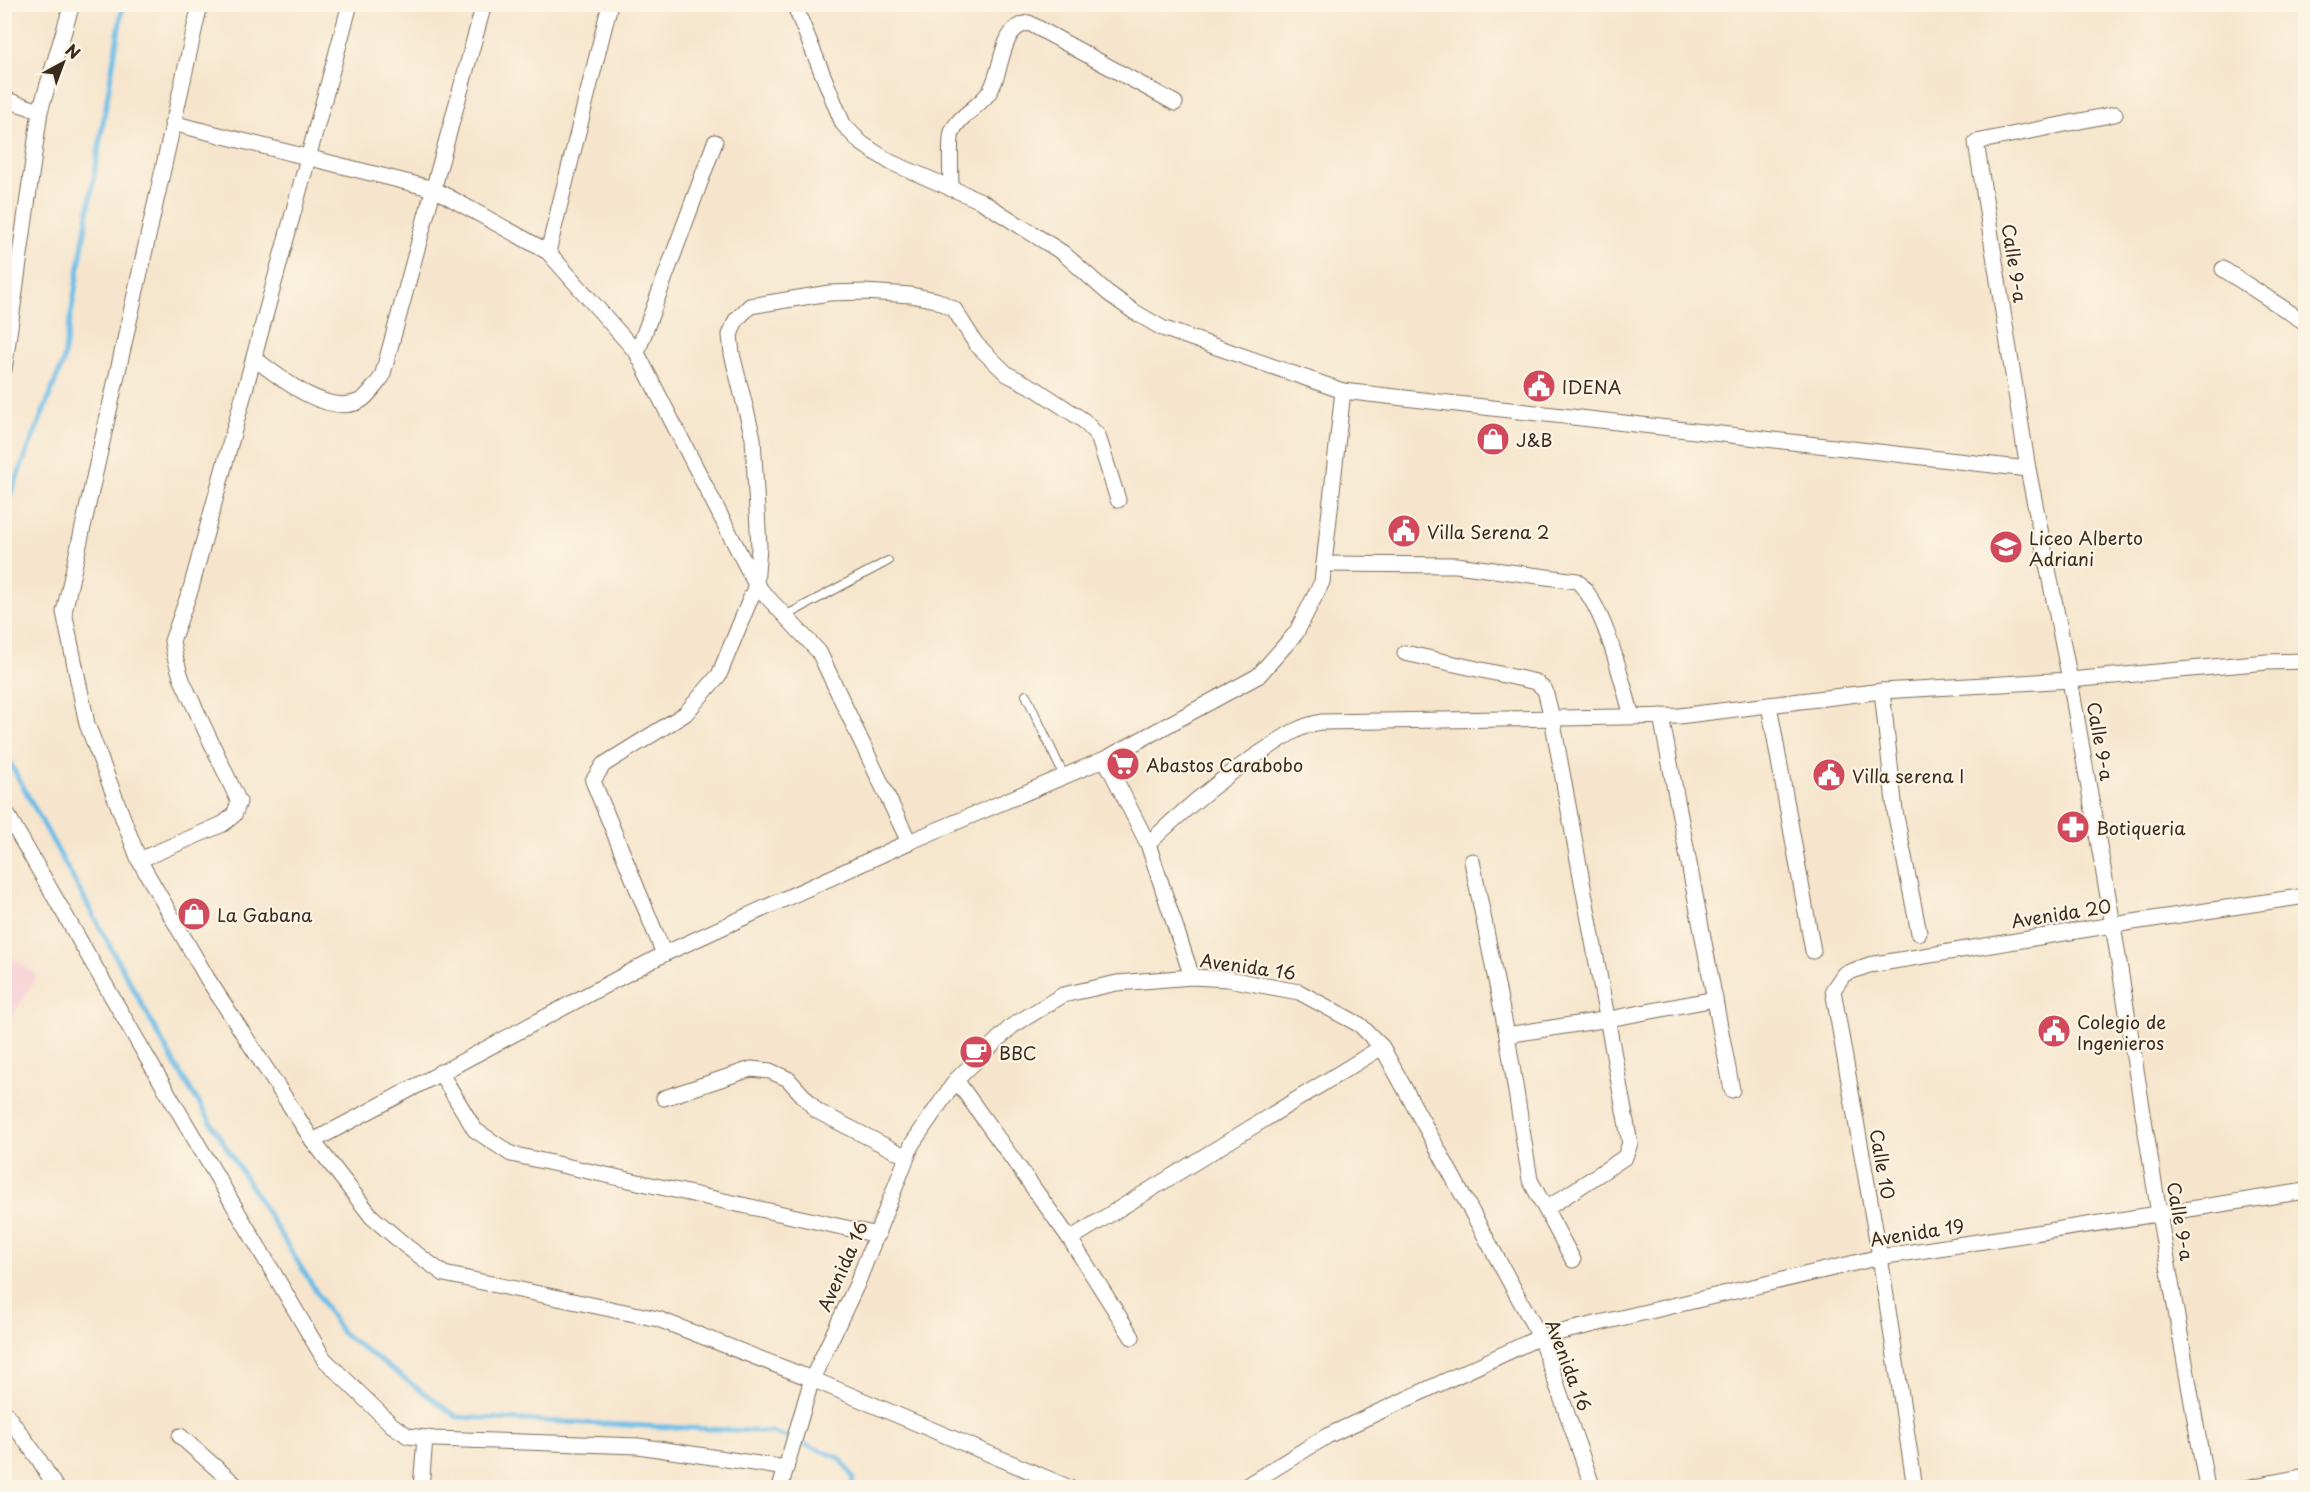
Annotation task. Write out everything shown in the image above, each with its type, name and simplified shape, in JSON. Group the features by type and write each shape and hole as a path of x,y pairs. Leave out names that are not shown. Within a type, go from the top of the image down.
{"street":[{"path":"4,370 40,111 72,4"},
{"path":"200,4 64,612 87,724 139,860 207,978 313,1141 372,1216 406,1246 444,1274 658,1320 812,1379 1070,1488"},
{"path":"139,860 223,824 234,815 239,802 182,680 172,641 191,588 350,4"},
{"path":"254,358 294,389 340,406 362,400 382,377 484,4"},
{"path":"794,4 843,124 861,143 890,162 981,201 1063,253 1108,293 1162,328 1343,391 2028,469"},
{"path":"548,252 609,8"},
{"path":"951,189 952,133 961,119 991,90 1011,32 1018,24 1029,22 1175,103"},
{"path":"4,99 40,111"},
{"name":"Calle 9-a","path":"2115,114 1976,142 2028,469 2070,680 2207,1488"},
{"path":"172,123 434,189 548,252 637,353 756,585 819,652 909,842"},
{"path":"637,353 715,142"},
{"path":"2223,269 2306,323"},
{"path":"664,954 593,781 603,765 685,714 719,675 756,585 759,547 753,438 732,354 730,335 736,320 750,306 829,293 864,292 911,295 936,300 954,309 976,344 1007,374 1036,389 1083,420 1098,436 1118,500"},
{"path":"313,1141 664,954 909,842 1105,759 1258,676 1296,633 1322,582 1343,391"},
{"path":"1324,564 1456,566 1577,581 1587,590 1599,612 1632,716"},
{"path":"1405,652 1536,682 1545,690 1609,1019 1630,1143 1625,1157 1546,1209"},
{"path":"1148,844 1222,778 1300,726 1321,722 1679,716 1882,691 2070,680 2267,662 2306,661"},
{"path":"1882,691 1895,811 1918,933"},
{"path":"1769,705 1813,951"},
{"path":"1661,716 1732,1090"},
{"path":"1105,759 1148,844 1192,977"},
{"path":"4,809 148,1061 324,1359 392,1425 408,1436 425,1438 638,1446 786,1468 780,1488"},
{"path":"1472,861 1507,1035 1530,1180 1573,1260"},
{"name":"Avenida 20","path":"1833,990 1844,974 1869,965 2306,896"},
{"name":"Avenida 16","path":"786,1468 812,1379 878,1235 912,1144 956,1080 1012,1026 1063,995 1117,982 1192,977 1228,979 1299,992 1360,1024 1382,1047 1540,1337 1593,1488"},
{"name":"Calle 10","path":"1833,990 1880,1257 1915,1488"},
{"path":"1507,1035 1715,999"},
{"path":"1070,1239 1382,1047"},
{"path":"664,1098 751,1069 770,1071 788,1079 817,1111 907,1157"},
{"path":"440,1072 475,1130 511,1154 878,1235"},
{"path":"956,1080 1070,1239 1132,1337"},
{"name":"Avenida 19","path":"1243,1488 1327,1436 1540,1337 1880,1257 2306,1191"},
{"path":"4,1412 38,1458 56,1488"},
{"path":"180,1436 239,1488"},
{"path":"421,1488 425,1438"},
{"path":"2245,1488 2306,1476"}],"lane":[{"path":"784,616 888,561"},
{"path":"1026,695 1064,776"}],"shaded area":[{"path":"5,952 37,976 5,1028"}],"waterway":[{"path":"4,510 63,362 123,4"},
{"path":"4,752 174,1063 342,1333 457,1417 772,1432 840,1458 853,1478 852,1488"}],"place":[{"name":"IDENA","path":"1539,386"},
{"name":"J&B","path":"1493,439"},
{"name":"Villa Serena 2","path":"1404,531"},
{"name":"Liceo Alberto Adriani","path":"2006,547"},
{"name":"Abastos Carabobo","path":"1123,764"},
{"name":"Villa serena I","path":"1829,775"},
{"name":"Botiqueria","path":"2073,827"},
{"name":"La Gabana","path":"194,914"},
{"name":"Colegio de Ingenieros","path":"2054,1031"},
{"name":"BBC","path":"976,1052"}]}
